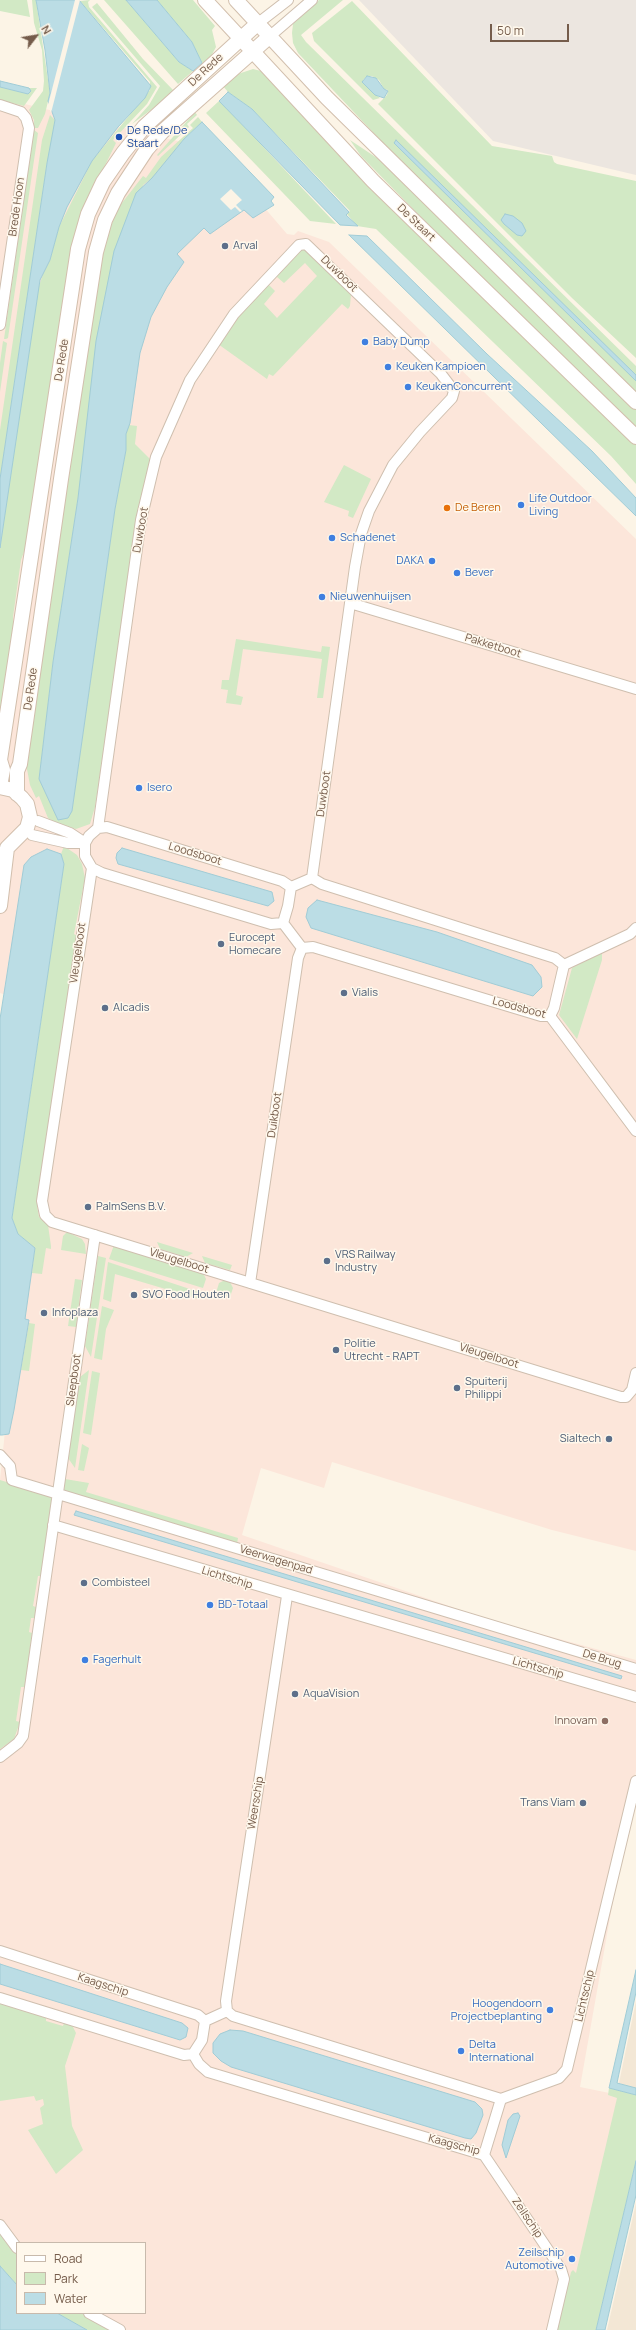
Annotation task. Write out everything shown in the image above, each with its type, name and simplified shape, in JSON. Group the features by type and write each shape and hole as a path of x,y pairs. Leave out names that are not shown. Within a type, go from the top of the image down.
{"main road":[{"name":"De Staart","path":"205,0 251,52 373,181 636,437"},
{"path":"236,0 327,98 636,402"},
{"name":"De Rede","path":"0,787 3,770 0,760 78,249 88,214 103,182 122,153 144,127 257,24"},
{"name":"De Rede","path":"21,792 16,770 20,764 96,252 105,220 135,164 162,132 269,37"},
{"path":"0,787 21,792 34,819 32,835 7,847"},
{"path":"0,906 4,880 3,868 7,847 27,828 34,819"}],"street":[{"path":"257,24 288,0"},
{"path":"269,37 312,0"},
{"name":"Brede Hoon","path":"0,105 20,112 26,118 29,128 0,325"},
{"name":"Duwboot","path":"98,828 141,520 156,457 190,380 234,314 299,245 306,244 436,369 454,391 452,398 420,432 393,465 369,511 356,560 312,878"},
{"name":"Pakketboot","path":"350,603 636,689"},
{"path":"34,819 70,833 85,843"},
{"name":"Loodsboot","path":"98,828 107,827 282,882 291,887"},
{"path":"98,828 89,836 85,843 86,856 92,868 102,873 271,924 283,923"},
{"path":"32,835 68,843 85,843"},
{"name":"Vleugelboot","path":"92,868 42,1201 45,1215 52,1222 621,1397 626,1397 632,1390 636,1373"},
{"path":"283,923 291,887 312,878 322,884 555,958 564,965 630,934 636,928"},
{"path":"283,923 302,948"},
{"name":"Loodsboot","path":"302,948 314,947 541,1016 550,1016 554,1008 564,965"},
{"name":"Duikboot","path":"250,1283 298,958 302,948"},
{"path":"550,1016 636,1131"},
{"name":"Sleepboot","path":"53,1525 95,1235"},
{"name":"Veerwagenpad","path":"0,1455 10,1466 12,1480 567,1648"},
{"path":"0,1757 18,1743 23,1736 53,1525"},
{"name":"Lichtschip","path":"53,1525 287,1596 636,1697"},
{"name":"Weerschip","path":"227,2011 226,2001 287,1596"},
{"name":"De Brug","path":"567,1648 636,1669"},
{"name":"Lichtschip","path":"501,2099 559,2078 567,2069 636,1781"},
{"name":"Kaagschip","path":"0,1951 198,2015 205,2021"},
{"path":"0,1998 184,2055 194,2054 202,2040 205,2029 205,2021 227,2011 233,2016 501,2099"},
{"name":"Kaagschip","path":"194,2054 199,2064 208,2072 484,2155 501,2099"},
{"name":"Zeilschip","path":"484,2155 561,2269 564,2279 552,2330"},
{"path":"0,2225 16,2247"},
{"path":"91,2314 120,2330"}],"shaded area":[{"path":"359,0 636,0 636,175 493,141"},
{"path":"0,98 215,150 287,234 294,235 298,231 329,242 636,539 636,1551 552,1530 332,1462 324,1488 261,1468 242,1535 490,1620 636,1660 636,1771 580,2087 624,2096 573,2330 96,2330 70,2314 146,2314 146,2242 16,2242 16,2265 0,2250 0,1480 48,1009 0,993"},
{"path":"636,2001 636,2089 619,2083"},
{"path":"636,2203 636,2330 607,2330"}],"green space":[{"path":"0,0 27,0 30,17 0,11"},
{"path":"32,0 36,0 50,93 45,114 38,128 34,128 34,120 29,110 43,91 44,81 42,50 34,23"},
{"path":"90,0 88,2 89,7 157,87 147,104 113,140 116,143 93,190 31,533 21,560 13,617 14,645 0,724 0,548 37,292 43,274 50,260 59,227 92,161 150,90 150,82 80,1"},
{"path":"104,0 126,0 179,62 193,71 178,84"},
{"path":"157,0 193,0 215,26 212,30 216,47 209,60 202,63 192,42"},
{"path":"319,0 343,0 301,35 306,42 636,366 636,393 385,145 298,53 293,43 293,24"},
{"path":"352,1 492,146 552,156 554,162 557,164 636,181 636,358 572,298 378,104 387,95 388,90 384,89 379,80 372,76 367,76 363,80 366,86 380,98 373,100 314,41 312,33"},
{"path":"97,3 143,59 175,92 132,124 149,105 160,86 92,7"},
{"path":"253,69 261,71 636,442 636,484 611,456 376,229 357,226 347,214 350,211 252,109 228,92 223,86 238,74"},
{"path":"0,87 28,94 29,88 37,88 24,106 0,100"},
{"path":"219,101 336,224 310,221 206,113"},
{"path":"195,112 197,115 187,124 189,127 158,156 157,155"},
{"path":"50,115 55,120 53,136 47,163 0,479 0,430 42,140"},
{"path":"198,117 202,122 184,139 152,178 143,185 78,498 53,662 39,779 58,820 72,811 115,509 126,450 126,434 129,425 137,426 135,444 151,460 127,592 95,807 90,824 76,829 56,823 48,818 39,796 36,798 30,785 26,764 94,297 106,238 118,208 143,176 146,178 161,157 193,128 190,125"},
{"path":"34,130 38,133 8,338 4,339"},
{"path":"350,140 380,160 636,410 636,427 498,295 361,156"},
{"path":"301,249 306,249 351,294 350,306 348,309 342,304 273,376 269,374 267,379 218,344 238,317 268,284 275,291 264,304 277,318 317,276 305,263 284,283 277,277 277,275"},
{"path":"3,341 7,343 0,392 0,363"},
{"path":"344,465 371,479 353,518 348,516 349,511 324,502"},
{"path":"236,639 321,652 322,646 330,647 323,698 317,698 322,659 243,649 236,695 243,697 241,705 226,703 228,690 221,689 222,680 229,680"},
{"path":"64,846 77,855 82,864 85,878 74,934 77,936 37,1206 39,1217 48,1225 51,1246 51,1249 46,1248 42,1274 32,1273 35,1248 18,1234 12,1218 64,864 61,854"},
{"path":"602,952 602,960 577,1039 559,1015 572,968"},
{"path":"67,1232 82,1239 85,1244 86,1254 61,1250 63,1236"},
{"path":"157,1242 193,1253 186,1257 160,1249"},
{"path":"114,1245 203,1273 206,1279 203,1288 109,1259"},
{"path":"98,1256 106,1258 91,1357 85,1346"},
{"path":"202,1256 232,1265 230,1270 205,1263"},
{"path":"108,1262 202,1293 199,1299 115,1274 111,1302 103,1299"},
{"path":"75,1279 82,1280 76,1327 68,1326"},
{"path":"225,1280 230,1282 233,1288 230,1297 216,1293 219,1283"},
{"path":"102,1306 114,1310 106,1329 102,1360 94,1358"},
{"path":"29,1323 35,1324 29,1371 21,1370"},
{"path":"89,1370 75,1468 68,1458 80,1377"},
{"path":"92,1371 100,1373 91,1435 83,1433"},
{"path":"82,1444 89,1448 84,1471 78,1470"},
{"path":"65,1479 89,1483 86,1492 238,1538 237,1544 66,1492 64,1490"},
{"path":"0,1480 52,1496 41,1576 38,1576 33,1606 36,1607 35,1618 31,1618 29,1632 32,1633 25,1687 21,1687 16,1721 20,1722 14,1739 0,1749"},
{"path":"0,2003 46,2017 46,2021 63,2026 64,2023 72,2025 76,2033 65,2066 72,2126 83,2150 56,2174 28,2130 43,2124 40,2108 44,2105 43,2099 36,2101 34,2096 0,2101"},
{"path":"609,2088 636,2095 636,2161 596,2330 557,2330 571,2272 573,2270 576,2273 617,2098 608,2095"},
{"path":"0,2231 16,2254 16,2284 0,2266"},
{"path":"59,2314 83,2314 110,2330 87,2330"}],"water":[{"path":"36,0 79,0 151,86 145,98 118,127 92,161 67,207 59,227 50,260 40,280 0,548 0,479 47,163 55,120 48,101 50,93 45,50"},
{"path":"126,0 157,0 192,42 202,63 193,71 179,62"},
{"path":"367,76 376,78 384,89 388,91 384,98 375,95 362,82"},
{"path":"0,81 29,88 31,91 28,94 0,87"},
{"path":"228,92 252,109 349,212 346,215 358,226 340,225 219,101"},
{"path":"202,122 274,197 271,201 274,205 253,218 244,210 210,234 204,228 177,254 184,262 167,287 151,317 140,353 130,423 126,434 126,450 115,509 72,811 68,818 58,820 39,779 53,662 78,498 96,341 114,251 136,193 152,178 184,139"},
{"path":"396,140 636,375 636,381 394,143"},
{"path":"505,214 513,216 522,223 526,231 522,236 517,235 504,224 501,220"},
{"path":"349,235 367,236 487,354 592,451 636,498 636,516"},
{"path":"122,848 272,892 274,901 268,906 118,864 116,858 117,853"},
{"path":"47,849 61,854 64,864 12,1218 18,1234 35,1248 25,1319 29,1320 14,1410 9,1434 0,1435 0,1019 24,865 31,857"},
{"path":"317,900 437,932 532,965 541,977 542,987 533,996 311,928 306,917 308,908"},
{"path":"76,1511 622,1676 621,1679 74,1515"},
{"path":"0,1964 182,2023 188,2028 186,2037 180,2040 0,1984"},
{"path":"636,1970 636,1992 617,2083 636,2088 636,2095 609,2088"},
{"path":"230,2030 243,2031 475,2102 482,2109 483,2115 476,2133 471,2139 465,2138 231,2067 221,2061 213,2053 213,2043 220,2034"},
{"path":"518,2113 520,2116 506,2158 502,2145 508,2120 513,2114"},
{"path":"636,2161 636,2195 605,2330 596,2330"},
{"path":"0,2266 16,2284 16,2314 59,2314 87,2330 0,2330"}],"pier":[{"path":"75,0 80,0 51,113 48,105"},
{"path":"231,189 242,200 236,205 242,211 240,212 235,207 231,210 220,199"}],"place":[{"name":"De Rede/De Staart","path":"119,137"},
{"name":"Arval","path":"225,246"},
{"name":"Baby Dump","path":"365,342"},
{"name":"Keuken Kampioen","path":"388,367"},
{"name":"KeukenConcurrent","path":"408,387"},
{"name":"Life Outdoor Living","path":"521,505"},
{"name":"De Beren","path":"447,508"},
{"name":"Schadenet","path":"332,538"},
{"name":"DAKA","path":"432,561"},
{"name":"Bever","path":"457,573"},
{"name":"Nieuwenhuijsen","path":"322,597"},
{"name":"Isero","path":"139,788"},
{"name":"Eurocept Homecare","path":"221,944"},
{"name":"Vialis","path":"344,993"},
{"name":"Alcadis","path":"105,1008"},
{"name":"PalmSens B.V.","path":"88,1207"},
{"name":"VRS Railway Industry","path":"327,1261"},
{"name":"SVO Food Houten","path":"134,1295"},
{"name":"Infoplaza","path":"44,1313"},
{"name":"Politie Utrecht - RAPT","path":"336,1350"},
{"name":"Spuiterij Philippi","path":"457,1388"},
{"name":"Sialtech","path":"609,1439"},
{"name":"Combisteel","path":"84,1583"},
{"name":"BD-Totaal","path":"210,1605"},
{"name":"Fagerhult","path":"85,1660"},
{"name":"AquaVision","path":"295,1694"},
{"name":"Innovam","path":"605,1721"},
{"name":"Trans Viam","path":"583,1803"},
{"name":"Hoogendoorn Projectbeplanting","path":"550,2010"},
{"name":"Delta International","path":"461,2051"},
{"name":"Zeilschip Automotive","path":"572,2259"}]}
